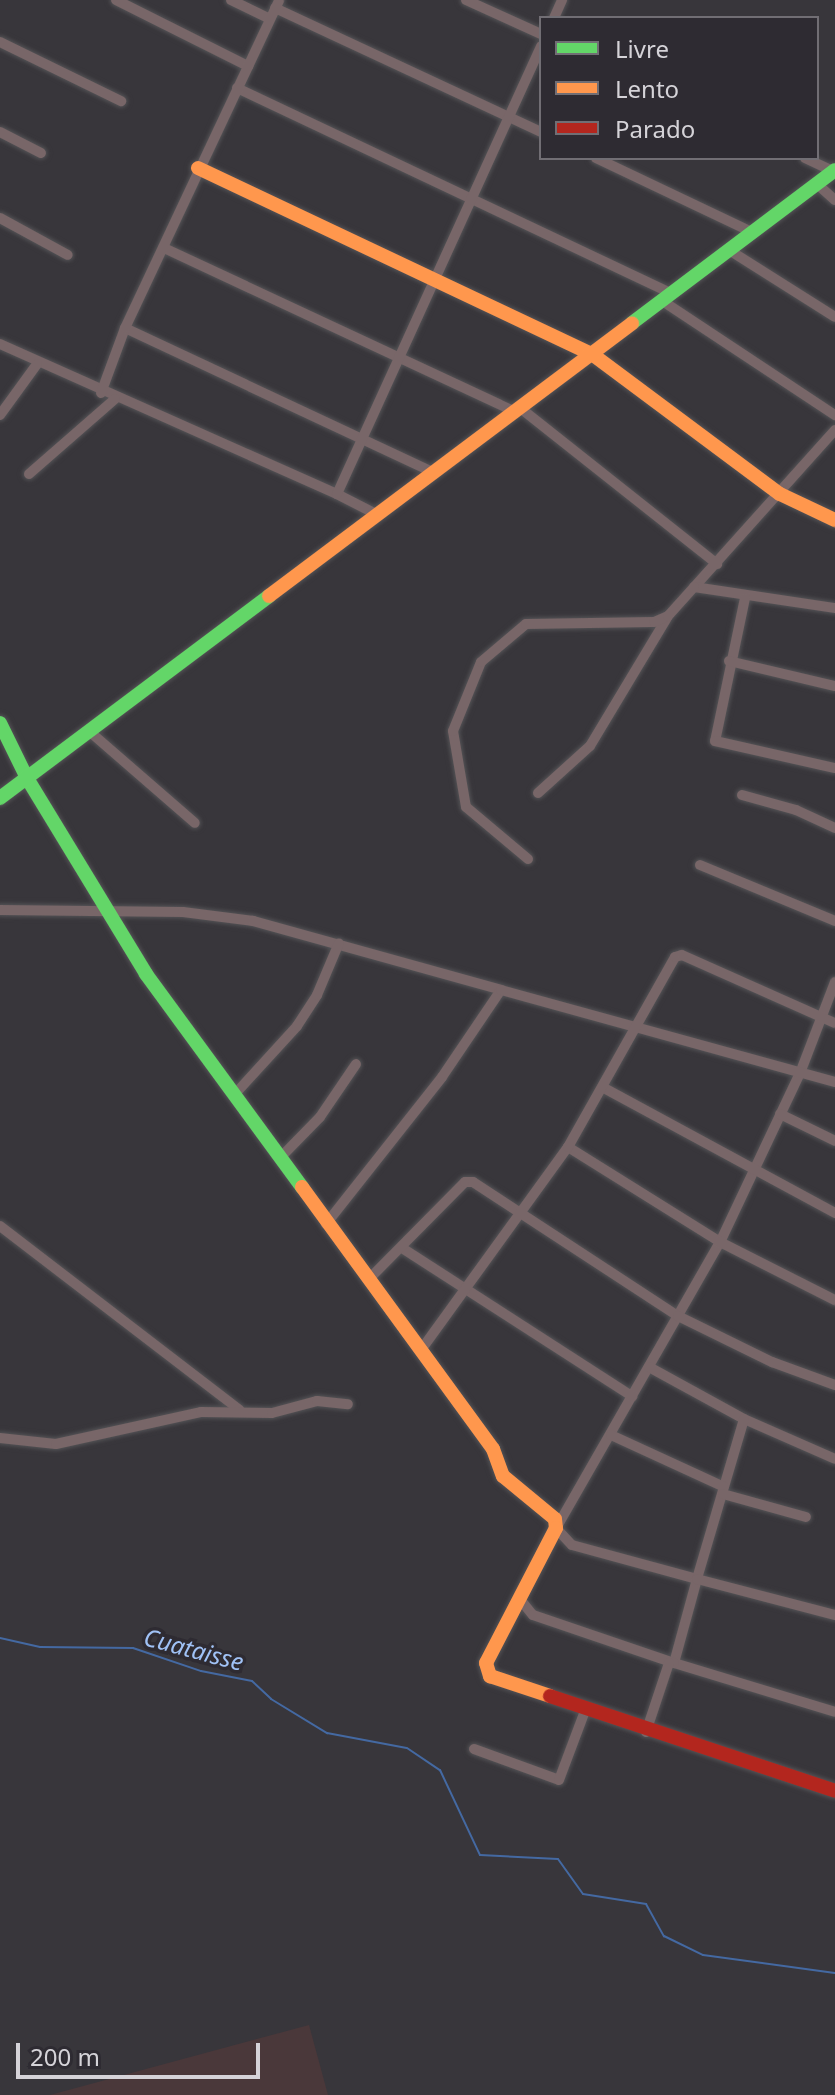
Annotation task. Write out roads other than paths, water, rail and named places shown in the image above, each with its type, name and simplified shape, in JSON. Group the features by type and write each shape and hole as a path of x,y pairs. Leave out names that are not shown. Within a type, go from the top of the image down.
{"street":[{"path":"116,0 248,66"},
{"path":"231,0 270,19"},
{"path":"466,0 539,33"},
{"path":"101,393 125,328 277,4 539,131"},
{"path":"0,42 121,101"},
{"path":"337,494 358,437 539,50"},
{"path":"237,88 469,198 665,297 835,415"},
{"path":"0,132 41,153"},
{"path":"600,160 752,232"},
{"path":"0,798 834,171 809,160"},
{"path":"198,168 435,276 592,354 780,494 835,520"},
{"path":"817,184 835,200"},
{"path":"0,218 68,255"},
{"path":"164,248 396,357 516,409 717,564"},
{"path":"729,250 835,317"},
{"path":"125,328 432,472"},
{"path":"0,344 101,393 337,494 376,514"},
{"path":"0,415 37,364"},
{"path":"29,474 115,399"},
{"path":"538,793 590,746 668,616 835,430"},
{"path":"694,587 745,598 835,608"},
{"path":"745,598 729,661 717,744 835,768"},
{"path":"528,859 466,807 453,731 481,662 526,624 649,623 668,616"},
{"path":"729,661 835,686"},
{"path":"0,723 27,778 146,974 493,1449 503,1476 550,1514 556,1528 572,1545 835,1615"},
{"path":"89,731 195,823"},
{"path":"742,795 796,810 835,828"},
{"path":"700,865 835,921"},
{"path":"0,910 218,916 339,943 835,1082"},
{"path":"235,1094 297,1026 317,995 339,943"},
{"path":"421,1350 568,1147 641,1026 679,955 835,1023"},
{"path":"835,982 800,1073 720,1242 556,1528 486,1670 494,1679 585,1711 835,1791"},
{"path":"326,1224 442,1077 501,990"},
{"path":"280,1158 320,1117 356,1064"},
{"path":"604,1088 753,1173 835,1213"},
{"path":"780,1114 835,1141"},
{"path":"568,1147 720,1242 835,1300"},
{"path":"370,1278 465,1182 478,1183 518,1216 678,1316 772,1362 835,1385"},
{"path":"0,1226 240,1410"},
{"path":"402,1248 632,1396"},
{"path":"649,1367 744,1419 835,1459"},
{"path":"0,1438 56,1444 201,1412 240,1410 272,1413 317,1401 348,1404"},
{"path":"646,1732 672,1663 744,1419"},
{"path":"611,1435 724,1491 806,1517"},
{"path":"519,1598 533,1615 672,1663 835,1712"},
{"path":"474,1749 559,1780 564,1777 585,1711"}],"waterway":[{"name":"Cuataisse","path":"0,1638 40,1647 133,1648 201,1671 252,1681 271,1699 327,1733 407,1748 440,1770 480,1855 558,1859 583,1894 646,1904 664,1936 703,1955 835,1973"}]}
